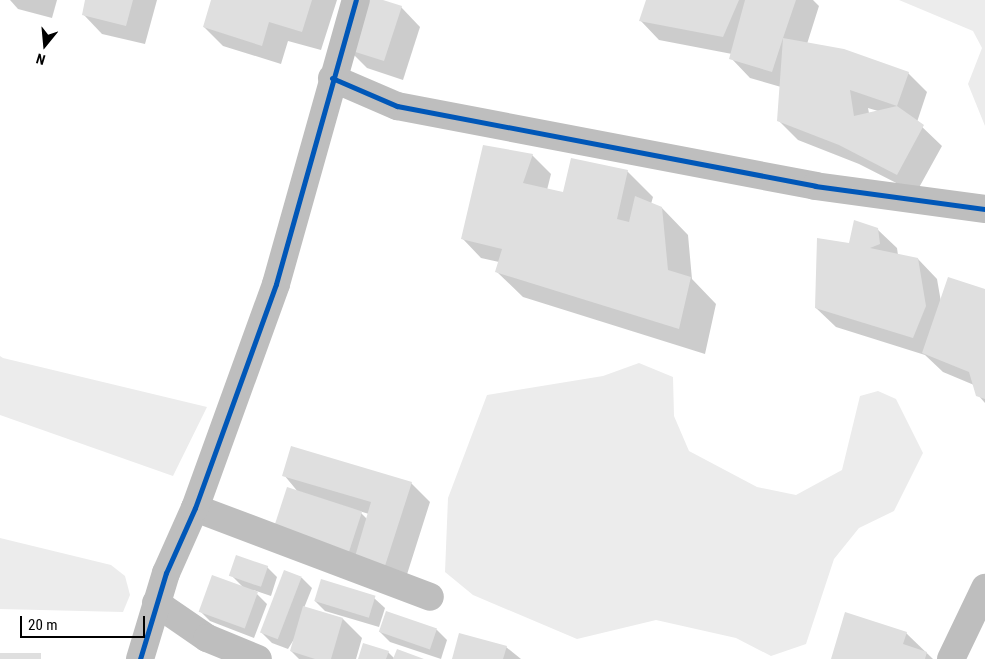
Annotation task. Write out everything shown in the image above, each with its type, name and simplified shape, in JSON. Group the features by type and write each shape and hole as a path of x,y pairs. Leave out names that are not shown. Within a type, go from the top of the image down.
{"street":[{"path":"140,659 156,603 195,508 276,284 332,78 356,0"},
{"path":"332,78 397,106 815,186 985,209"},
{"path":"195,508 430,597"},
{"path":"951,659 985,588"},
{"path":"156,603 207,638 258,659"}],"shaded area":[{"path":"899,0 985,0 985,126 968,84 982,48 973,31"},
{"path":"0,356 207,407 173,476 0,415"},
{"path":"639,363 673,377 674,416 689,451 757,487 796,495 842,470 860,396 878,391 896,399 923,453 894,511 859,528 834,559 806,644 771,656 736,638 656,620 577,639 473,595 445,572 448,498 487,395 603,376"},
{"path":"0,538 111,565 125,576 130,595 123,612 0,609"}],"building":[{"path":"85,0 133,0 126,26 82,15"},
{"path":"211,0 312,0 302,32 269,22 262,46 203,27"},
{"path":"362,0 383,0 402,6 384,61 346,49"},
{"path":"646,0 739,0 723,37 639,21"},
{"path":"745,0 796,0 772,72 729,59"},
{"path":"783,38 844,49 909,72 897,106 924,125 897,175 839,145 777,121","holes":["850,90 897,106 854,116"]},
{"path":"483,145 533,154 523,183 563,192 571,158 628,170 617,219 629,222 635,196 662,207 668,270 691,277 679,329 495,272 502,249 461,239"},
{"path":"854,220 878,228 880,244 870,248 918,258 926,306 913,338 815,308 817,238 849,243"},
{"path":"948,277 985,289 985,399 976,396 969,372 922,353"},
{"path":"291,446 412,482 384,569 354,560 371,502 282,476"},
{"path":"287,487 362,511 347,557 272,533"},
{"path":"236,555 268,566 261,587 229,576"},
{"path":"284,570 302,577 278,639 260,633"},
{"path":"212,575 258,592 245,628 199,612"},
{"path":"321,579 376,596 369,618 314,601"},
{"path":"303,606 343,618 331,659 315,659 290,651"},
{"path":"386,611 437,629 430,649 379,632"},
{"path":"845,612 907,632 903,644 927,652 925,659 831,659"},
{"path":"459,633 507,646 503,659 452,659"},
{"path":"363,643 389,651 386,659 358,659"},
{"path":"397,649 424,659 393,659"},
{"path":"0,653 41,653 41,659 0,659"}],"cycle path":[{"path":"140,659 166,573 195,508 276,284 356,0"},
{"path":"332,78 397,106 815,186 985,209"}]}
